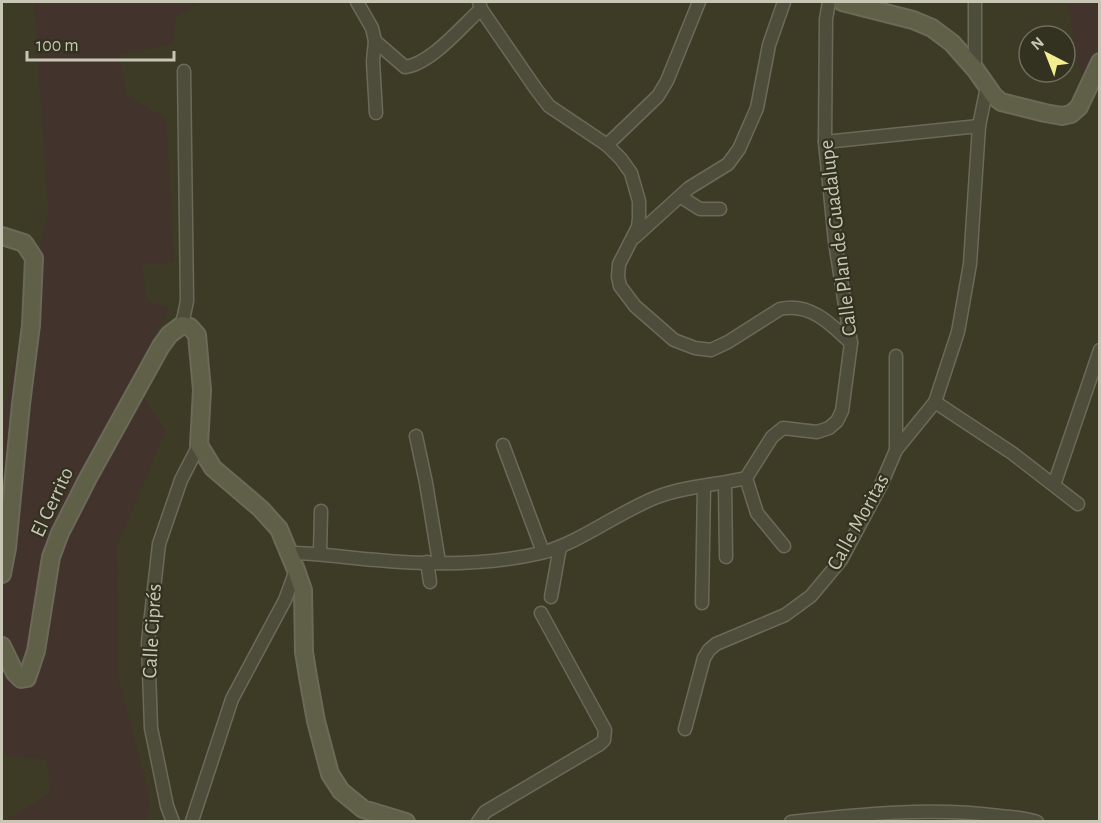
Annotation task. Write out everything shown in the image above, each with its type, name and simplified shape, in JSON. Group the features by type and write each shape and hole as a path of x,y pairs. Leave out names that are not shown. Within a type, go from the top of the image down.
{"main road":[{"path":"842,2 913,20 932,28 952,43 1001,102 1062,116 1071,114 1079,107 1100,62"},
{"path":"2,236 24,243 34,258 32,325 2,574"},
{"path":"182,325 190,327 197,335 202,390 199,445 213,468 265,513 279,529 303,590 304,652 316,721 330,774 341,791 363,809 406,822"},
{"name":"El Cerrito","path":"2,646 15,673 19,678 25,679 29,674 36,651 51,557 60,533 161,346 169,335 182,325"}],"street":[{"path":"357,2 372,28 375,41 373,61 376,113"},
{"path":"607,145 658,96 667,81 699,2"},
{"path":"630,242 694,184 728,164 739,149 757,108 769,45 784,2"},
{"name":"Calle Plan de Guadalupe","path":"746,478 777,432 783,428 824,431 837,421 842,411 851,343 835,242 825,142 826,19 829,2"},
{"path":"975,2 975,69"},
{"path":"375,41 405,67 415,66 442,45 480,5 549,106 607,145 631,173 639,201 638,226 619,264 620,286 635,306 674,340 695,348 711,350 728,342 780,309 799,307 815,313 851,343"},
{"path":"182,325 187,301 184,71"},
{"path":"987,87 979,126 970,264 958,333 935,402 1012,453 1078,504"},
{"path":"825,142 979,126"},
{"path":"681,197 700,209 720,209"},
{"path":"1054,485 1100,350"},
{"path":"896,356 896,450"},
{"name":"Calle Moritas","path":"685,729 704,658 709,650 716,644 784,615 811,596 841,560 881,486 896,450 935,402"},
{"path":"416,436 426,483 433,562 430,582"},
{"name":"Calle Ciprés","path":"173,822 167,806 151,728 148,642 159,544 181,480 199,445"},
{"path":"503,446 543,552"},
{"path":"290,553 320,553 377,560 433,562 486,561 543,552 560,547 626,510 659,496 746,478 757,513 784,546"},
{"path":"725,483 726,557"},
{"path":"702,603 704,486"},
{"path":"320,553 321,511"},
{"path":"551,597 560,547"},
{"path":"192,821 232,699 281,608 296,570"},
{"path":"478,822 485,812 604,740 605,730 541,613"},
{"path":"792,822 845,816 934,812 977,813 1037,822"}],"shaded area":[{"path":"34,2 202,2 176,17 173,44 120,55 127,96 166,118 174,262 142,265 147,300 169,309 132,380 166,431 117,546 118,675 150,799 147,821 4,821 50,793 47,759 2,755 2,658 4,658 2,418 48,210"},
{"path":"1067,2 1099,2 1099,44 1084,82 1077,59 1077,24 1071,24"}]}
